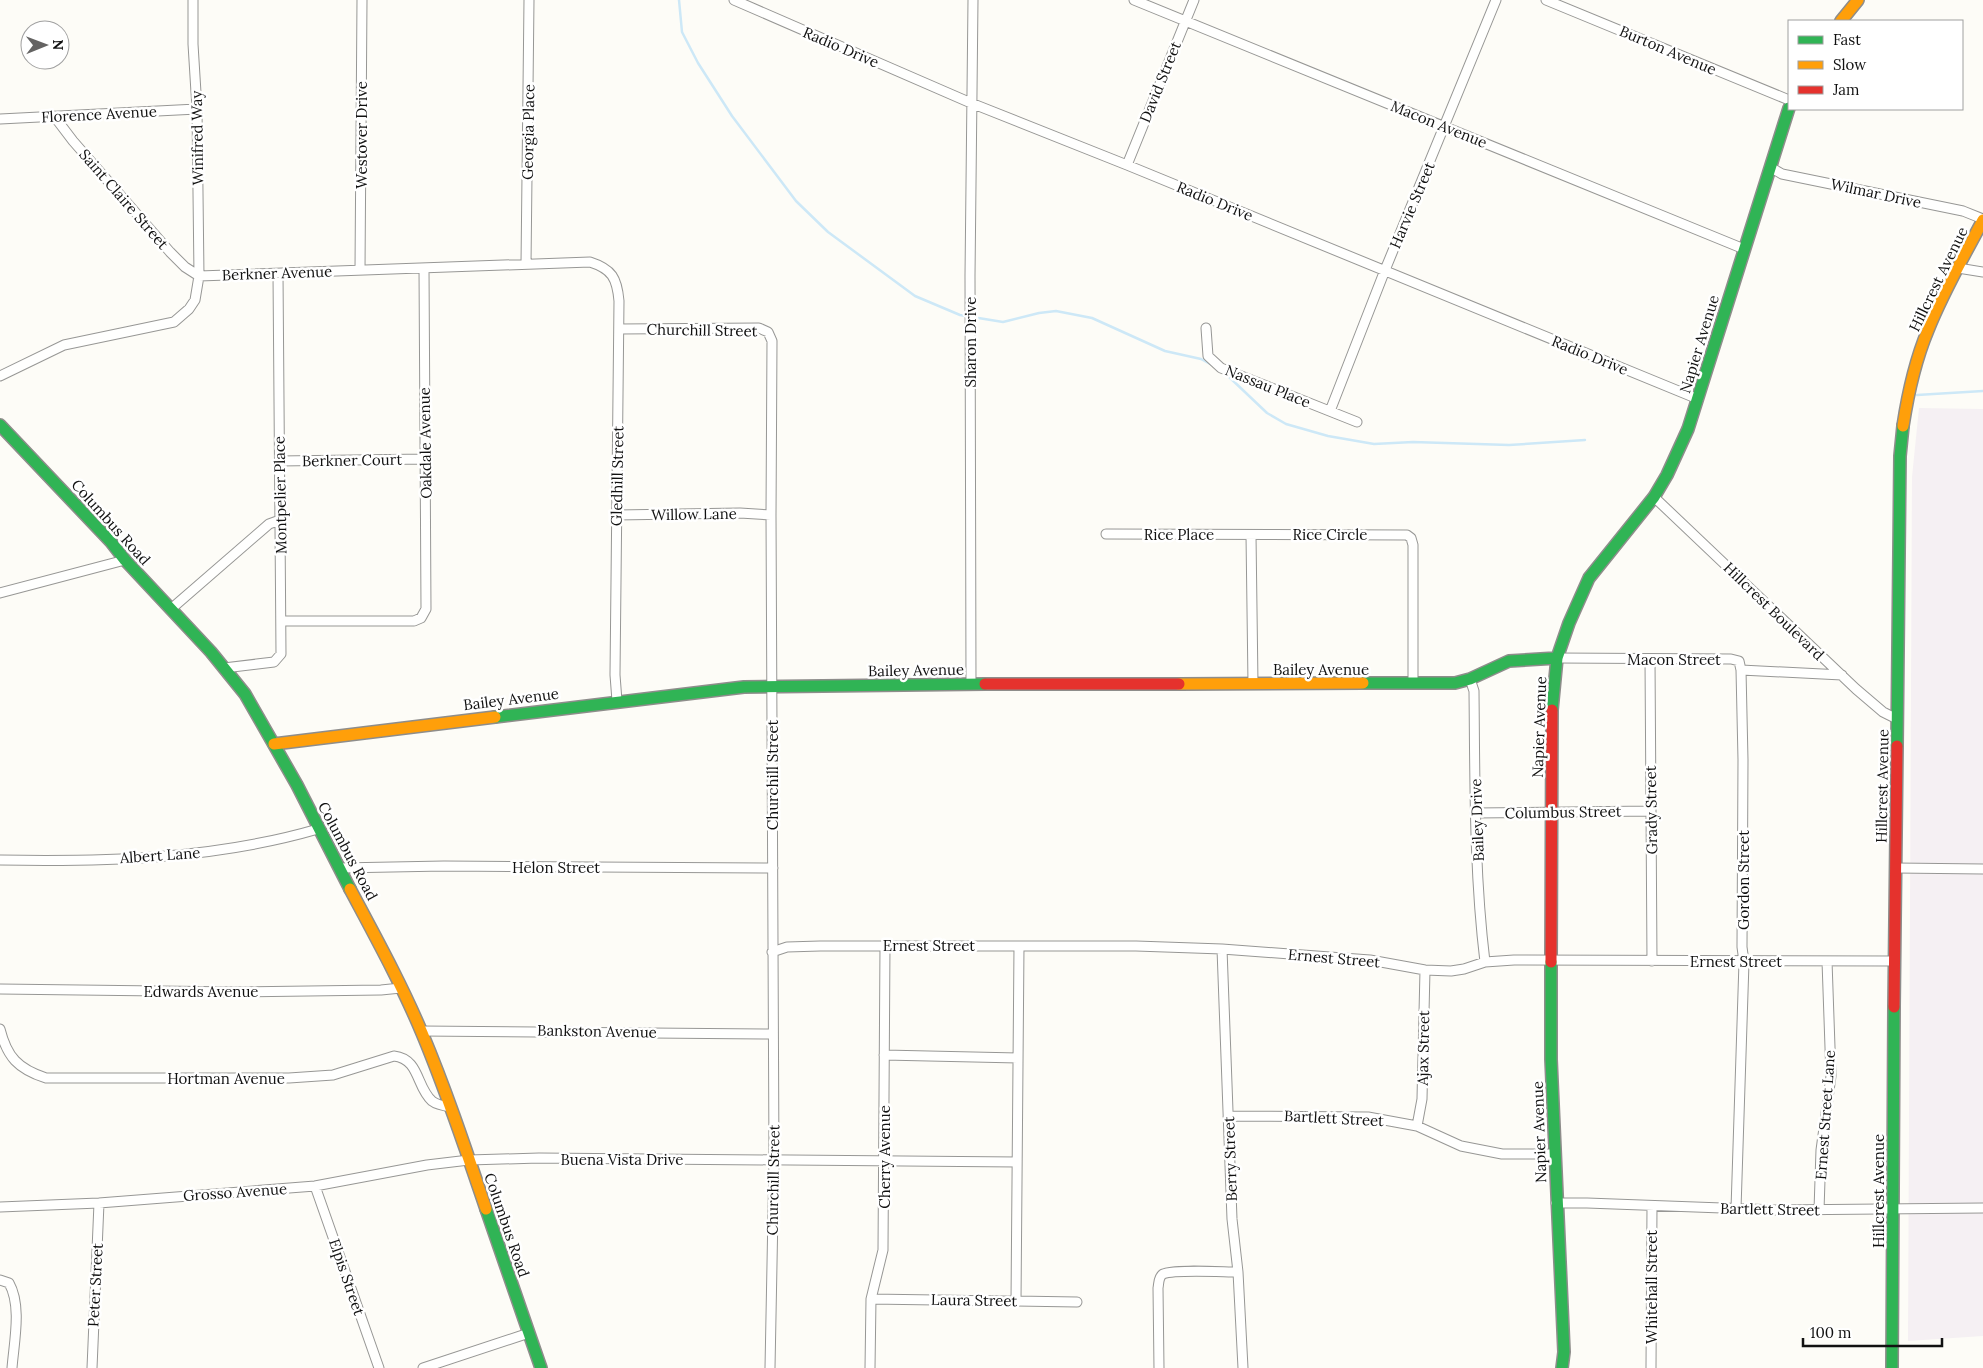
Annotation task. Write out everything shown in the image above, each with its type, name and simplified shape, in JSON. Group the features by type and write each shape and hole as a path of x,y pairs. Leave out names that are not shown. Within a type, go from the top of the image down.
{"street":[{"name":"Winifred Way","path":"193,0 193,44 197,109 198,276"},
{"name":"Westover Drive","path":"360,270 362,0"},
{"name":"Georgia Place","path":"526,264 529,0"},
{"name":"Radio Drive","path":"734,0 971,103 1698,399"},
{"name":"Sharon Drive","path":"971,684 971,103 973,0"},
{"name":"Macon Avenue","path":"1134,0 1744,249"},
{"name":"David Street","path":"1127,165 1194,0"},
{"name":"Harvie Street","path":"1330,411 1384,270 1445,127 1496,0"},
{"name":"Burton Avenue","path":"1546,0 1788,100"},
{"path":"1842,20 1858,0"},
{"name":"Florence Avenue","path":"0,119 197,109"},
{"name":"Napier Avenue","path":"1562,1368 1564,1352 1551,1059 1552,713 1558,658 1568,623 1589,578 1654,497 1667,475 1688,430 1788,110"},
{"name":"Saint Claire Street","path":"54,116 72,141 170,252 198,276"},
{"name":"Wilmar Drive","path":"1770,167 1782,174 1963,211 1983,220"},
{"name":"Hillcrest Avenue","path":"1892,1368 1894,961 1899,502 1902,431 1912,377 1922,347 1940,304 1983,220"},
{"name":"Berkner Avenue","path":"198,276 594,263"},
{"name":"Gledhill Street","path":"594,263 603,266 615,280 619,301 616,701"},
{"name":"Oakdale Avenue","path":"281,621 414,621 421,618 426,606 424,268"},
{"path":"1958,268 1983,272"},
{"name":"Montpelier Place","path":"224,668 277,660 282,650 278,274"},
{"path":"0,376 64,346 174,322 189,309 195,300 198,276"},
{"name":"Churchill Street","path":"619,329 759,328 768,332 772,341 774,1160 770,1368"},
{"name":"Nassau Place","path":"1206,328 1208,356 1221,368 1357,422"},
{"name":"Columbus Road","path":"0,425 111,542 125,560 224,668 245,694 274,744 340,868 421,1031 451,1108 541,1368"},
{"name":"Berkner Court","path":"279,461 426,459"},
{"name":"Hillcrest Boulevard","path":"1654,497 1842,676 1884,712 1897,719"},
{"name":"Willow Lane","path":"617,516 740,513 771,515"},
{"path":"171,609 269,524 280,520"},
{"name":"Rice Place","path":"1106,534 1251,535"},
{"name":"Rice Circle","path":"1251,535 1392,534 1407,535 1411,538 1413,683"},
{"path":"1251,535 1253,684"},
{"path":"0,593 125,560"},
{"name":"Bailey Avenue","path":"274,744 616,701 744,687 971,684 1456,683 1470,679 1510,661 1558,658"},
{"name":"Macon Street","path":"1558,658 1731,659 1739,661 1741,670 1842,676"},
{"name":"Grady Street","path":"1650,659 1652,961"},
{"name":"Gordon Street","path":"1736,1209 1744,962 1742,947 1743,760 1741,670"},
{"name":"Bailey Drive","path":"1470,679 1474,691 1475,813 1485,962"},
{"name":"Columbus Street","path":"1475,813 1651,811"},
{"name":"Albert Lane","path":"0,860 53,861 136,858 220,851 288,838 318,829"},
{"name":"Helon Street","path":"340,868 444,866 773,868"},
{"path":"1896,868 1983,869"},
{"name":"Ernest Street","path":"772,952 787,947 885,945 1136,946 1222,949 1370,960 1424,970 1464,969 1485,962 1514,960 1552,962 1894,961"},
{"name":"Cherry Avenue","path":"870,1368 871,1299 883,1250 885,945"},
{"path":"1016,1300 1019,946"},
{"name":"Berry Street","path":"1222,949 1232,1219 1238,1272 1243,1368"},
{"name":"Ernest Street Lane","path":"1819,1210 1821,1150 1831,1076 1827,961"},
{"name":"Ajax Street","path":"1417,1126 1422,1099 1424,970"},
{"name":"Edwards Avenue","path":"0,989 239,992 381,990 401,988"},
{"name":"Hortman Avenue","path":"0,1028 3,1041 15,1062 31,1074 46,1078 298,1078 333,1075 394,1056 403,1057 410,1061 431,1100 451,1108"},
{"name":"Bankston Avenue","path":"421,1031 773,1034"},
{"path":"884,1055 1018,1058"},
{"name":"Bartlett Street","path":"1228,1116 1368,1117 1417,1126 1461,1146 1502,1154 1554,1154"},
{"name":"Buena Vista Drive","path":"469,1160 539,1158 1017,1162"},
{"name":"Grosso Avenue","path":"0,1207 99,1202 315,1186 427,1165 469,1160"},
{"name":"Elpis Street","path":"315,1186 379,1368"},
{"name":"Peter Street","path":"92,1368 99,1202"},
{"name":"Bartlett Street","path":"1556,1203 1819,1210 1983,1208"},
{"name":"Whitehall Street","path":"1650,1368 1652,1206"},
{"path":"1159,1368 1158,1288 1160,1278 1164,1274 1175,1272 1238,1272"},
{"path":"0,1280 9,1283 14,1300 16,1323 12,1368"},
{"name":"Laura Street","path":"871,1299 1077,1302"},
{"path":"423,1368 529,1333"}],"shaded area":[{"path":"1919,408 1983,409 1983,1336 1908,1341 1912,477"}],"waterway":[{"path":"679,0 682,32 698,63 732,116 796,201 828,232 915,296 960,315 1003,322 1056,311 1092,318 1165,351 1201,359 1212,365"},
{"path":"1227,375 1267,413 1286,424 1328,436 1374,444 1413,442 1509,445 1585,440"},
{"path":"1917,395 1983,391"}],"traffic: fast":[{"path":"1552,710 1557,658 1569,623 1589,578 1654,497 1667,475 1688,429 1788,110"},
{"path":"0,425 111,542 125,560 211,652 245,694 297,785 350,889"},
{"path":"1897,746 1900,456 1903,426"},
{"path":"1363,683 1455,683 1470,679 1509,661 1557,658"},
{"path":"495,717 744,687 985,684"},
{"path":"1551,962 1551,1059 1564,1352 1562,1368"},
{"path":"1892,1368 1894,1007"},
{"path":"486,1209 541,1368"}],"traffic: slow":[{"path":"1842,20 1858,0"},
{"path":"1903,426 1912,377 1923,342 1947,288 1983,220"},
{"path":"1179,684 1363,683"},
{"path":"274,744 495,717"},
{"path":"350,889 414,1014 448,1098 486,1209"}],"traffic: jam":[{"path":"985,684 1179,684"},
{"path":"1551,962 1552,710"},
{"path":"1894,1007 1897,746"}]}
